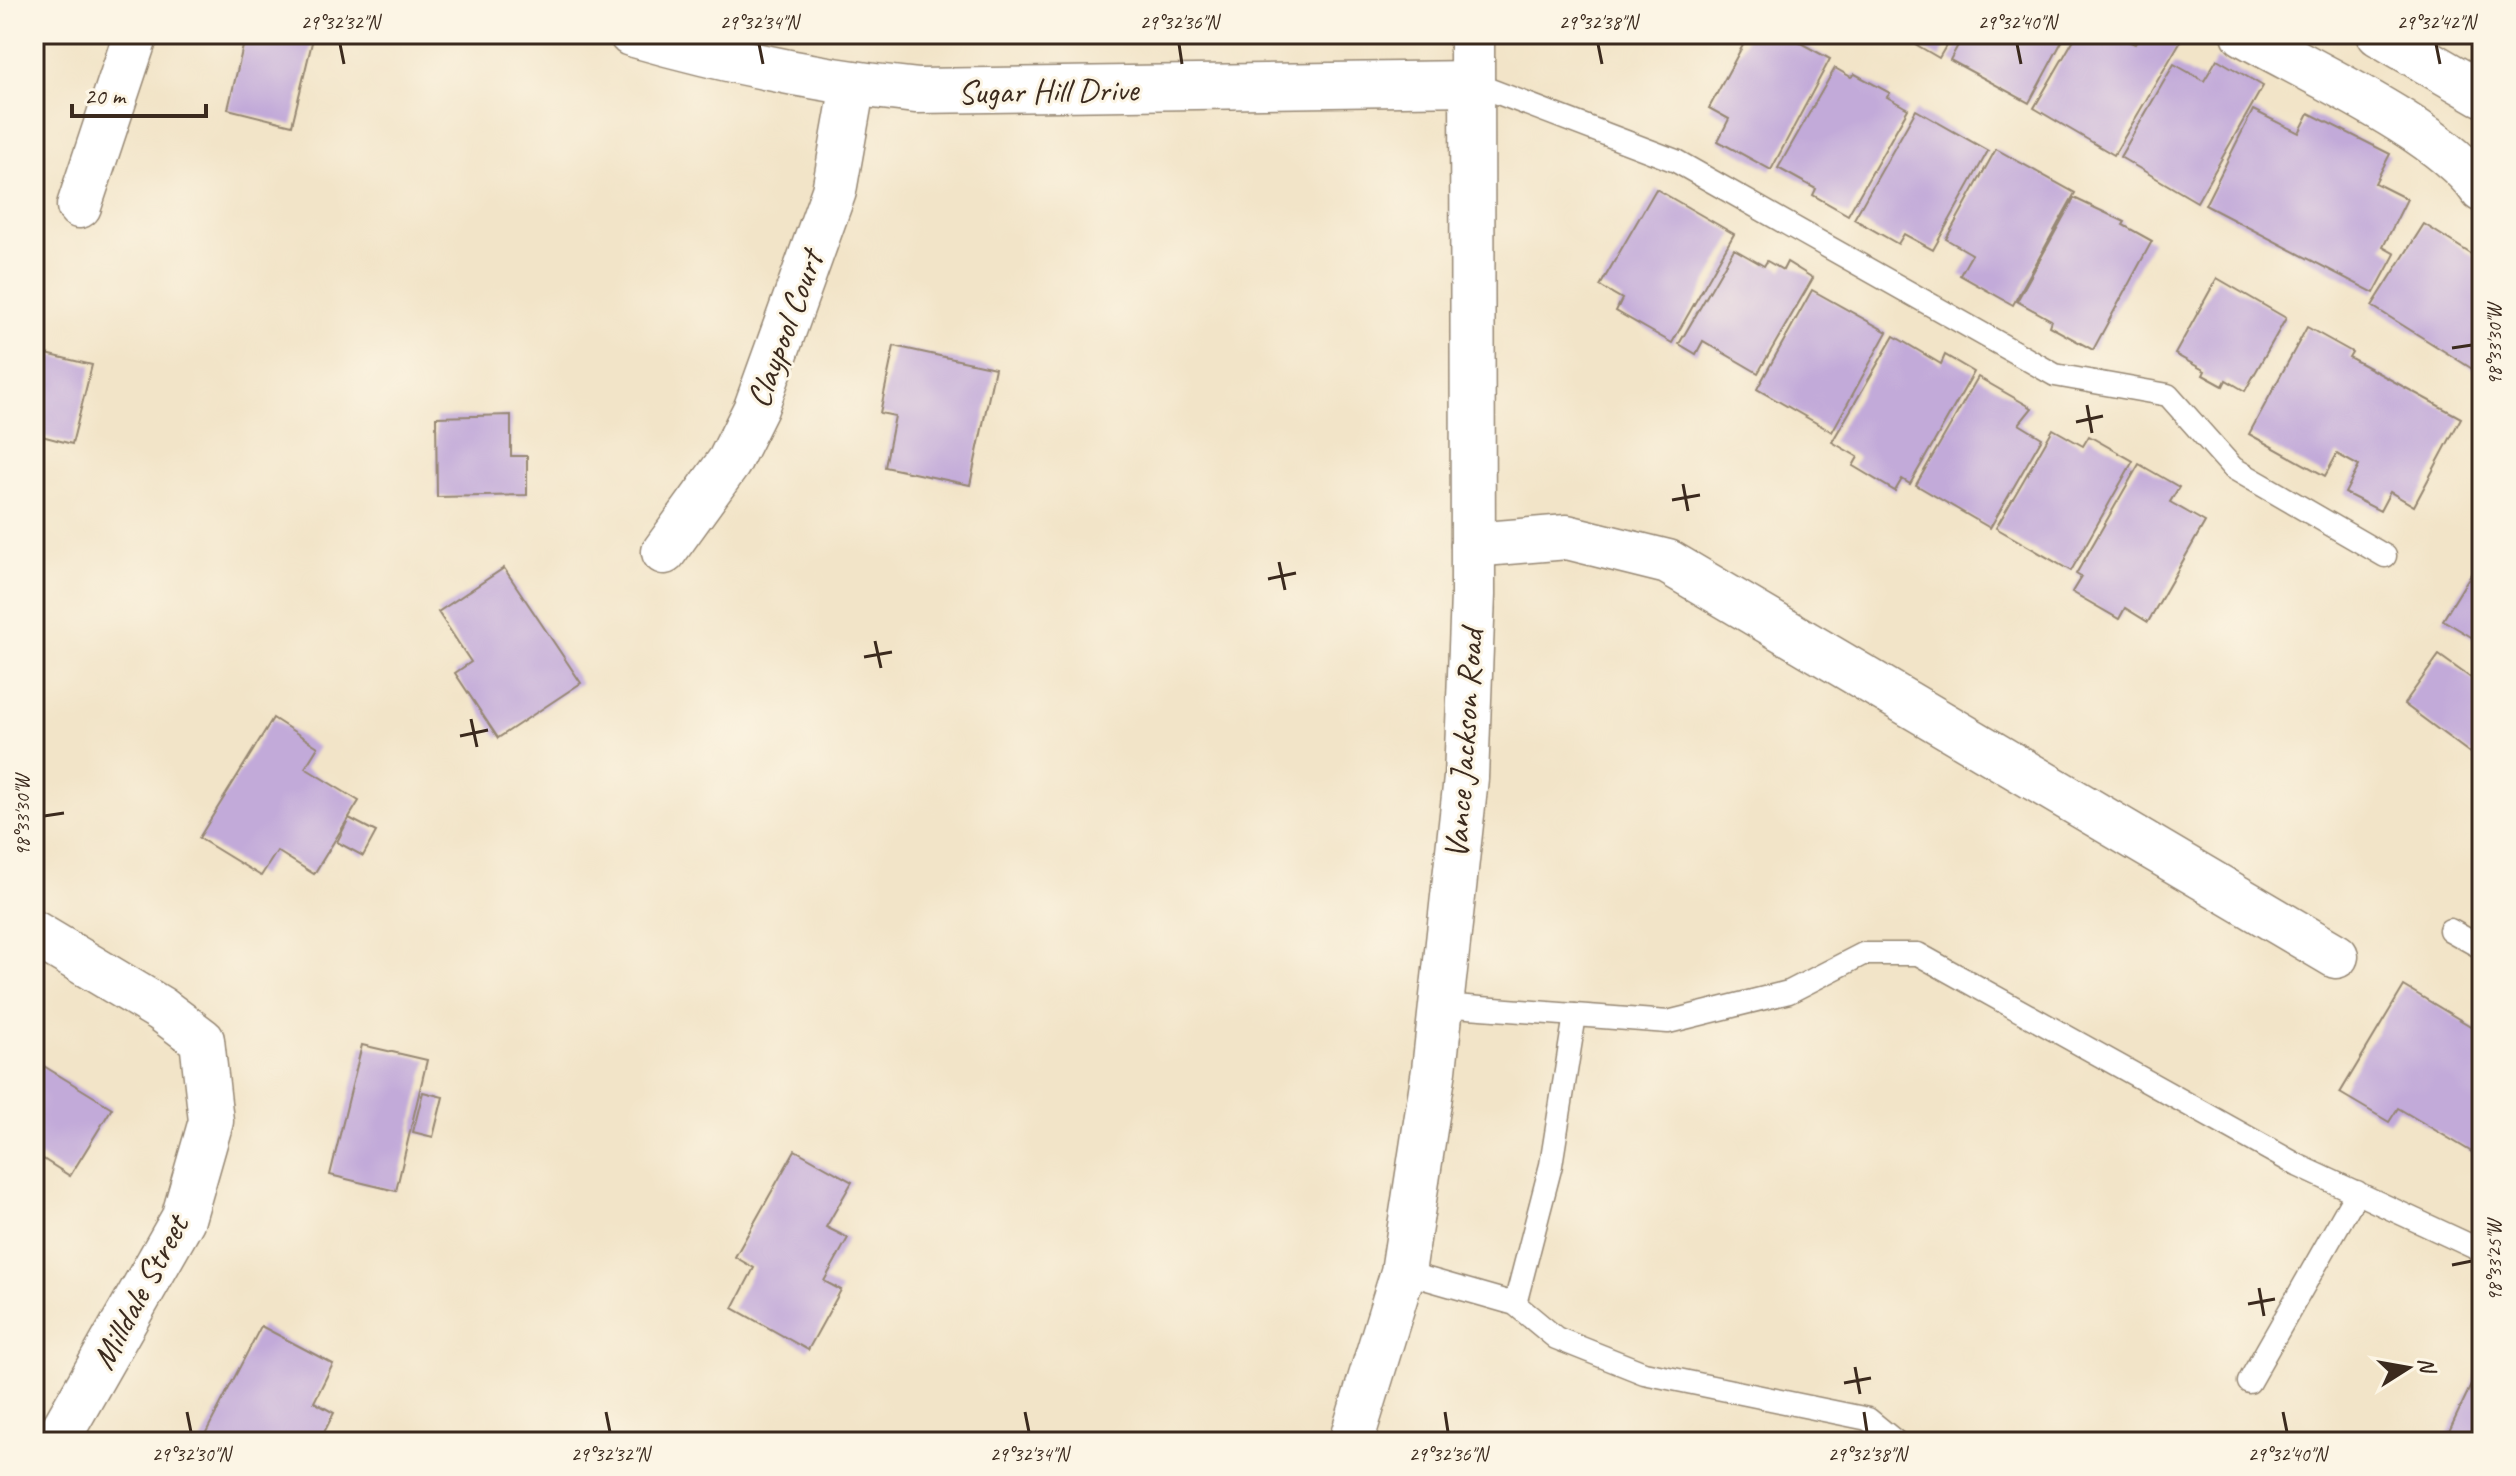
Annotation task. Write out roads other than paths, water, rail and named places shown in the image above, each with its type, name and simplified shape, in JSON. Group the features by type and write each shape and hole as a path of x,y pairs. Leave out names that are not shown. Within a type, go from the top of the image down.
{"street":[{"path":"79,206 136,34"},
{"name":"Sugar Hill Drive","path":"631,34 730,63 853,84 988,92 1472,83"},
{"name":"Vance Jackson Road","path":"1351,1442 1403,1272 1441,1005 1466,778 1473,545 1472,34"},
{"path":"2244,34 2419,133 2449,154 2482,190"},
{"path":"2379,34 2482,94"},
{"name":"Claypool Court","path":"664,552 729,462 756,408 834,191 853,84"},
{"path":"1473,545 1567,537 1668,562 2336,956"},
{"name":"Milldale Street","path":"34,933 161,1009 202,1040 211,1121 183,1219 56,1442"}],"lane":[{"path":"1472,83 1676,161 2055,375 2168,395 2233,468 2385,556"},
{"path":"2450,930 2482,948"},
{"path":"1441,1005 1668,1022 1789,992 1863,954 1918,954 2299,1166 2482,1251"},
{"path":"1515,1304 1551,1165 1575,1015"},
{"path":"2249,1382 2357,1192"},
{"path":"1403,1272 1515,1304 1556,1338 1644,1373 1868,1419 1896,1442"}]}
